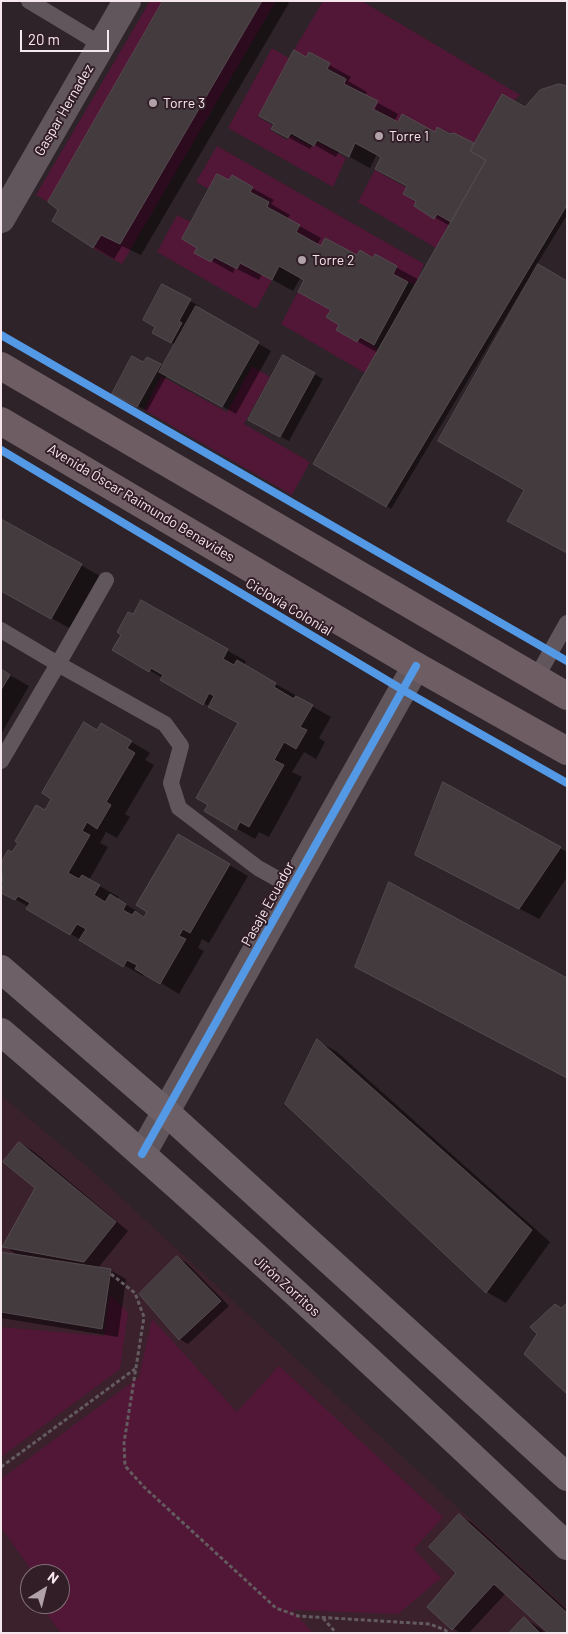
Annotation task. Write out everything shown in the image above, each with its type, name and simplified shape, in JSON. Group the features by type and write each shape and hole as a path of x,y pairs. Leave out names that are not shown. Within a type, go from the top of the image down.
{"main road":[{"path":"1,366 567,696"},
{"name":"Avenida Óscar Raimundo Benavides","path":"1,421 416,666 567,751"},
{"path":"1,970 166,1112 567,1477"},
{"name":"Jirón Zorritos","path":"1,1032 142,1154 413,1401 567,1546"}],"street":[{"name":"Gaspar Hernadez","path":"4,208 127,1"},
{"name":"Pasaje Ecuador","path":"142,1154 416,666"}],"lane":[{"path":"29,1 102,45"},
{"path":"1,761 106,580"},
{"path":"536,678 567,623"},
{"path":"1,630 165,724 181,746 171,783 179,808 258,868 292,887"}],"path":[{"path":"111,1274 135,1293 144,1317 124,1444 125,1466 144,1487 276,1608 298,1616 430,1624 448,1633"},
{"path":"1,1467 135,1369"},
{"path":"322,1618 336,1633"}],"shaded area":[{"path":"150,1 163,1 48,202 36,195"},
{"path":"262,1 276,1 122,264 93,248 101,235 120,243"},
{"path":"323,1 362,1 520,95 513,101 501,95 474,143 437,127 435,132 398,122 373,109 377,102 344,84 346,78 327,69 330,63 309,52 306,57 294,50"},
{"path":"272,48 290,59 255,122 258,117 272,125 270,130 287,140 291,135 313,147 319,142 346,158 333,187 228,128"},
{"path":"217,146 424,264 415,285 393,274 397,266 375,254 373,258 360,251 357,255 326,238 321,246 296,232 300,225 267,207 269,202 250,192 253,187 232,175 229,180 217,174 209,189 196,182"},
{"path":"375,170 407,188 403,194 416,202 414,206 434,218 437,214 451,222 436,248 358,202"},
{"path":"177,215 191,222 182,239 197,248 195,253 214,257 237,269 240,263 272,280 256,309 157,252"},
{"path":"298,292 331,310 326,317 339,325 337,330 356,342 360,337 379,349 365,373 281,324"},
{"path":"252,366 270,377 244,424 310,462 292,495 144,410 161,376 227,412"},
{"path":"1,1095 90,1169 567,1608 567,1633 1,1633"},
{"path":"110,1295 128,1313 120,1369 1,1457 1,1327 104,1336"},
{"path":"152,1319 237,1412 279,1366 443,1517 414,1549 441,1578 398,1614 292,1610 313,1633 61,1633 47,1614 70,1614 70,1564 27,1564 1,1527 1,1479 139,1377"}],"building":[{"name":"Torre 3","path":"163,1 262,1 120,244 101,235 93,248 52,221 58,210 48,202"},
{"name":"Torre 1","path":"294,50 306,57 309,52 330,63 327,69 346,79 344,84 378,101 373,109 398,122 402,114 435,132 437,127 474,143 470,151 486,160 451,222 437,214 434,219 414,206 416,201 403,194 407,186 375,169 381,157 355,143 349,157 317,140 314,146 291,133 288,138 271,129 274,124 259,116"},
{"path":"559,84 567,86 567,205 386,507 313,464 486,160 470,151 502,94 525,107 540,90"},
{"name":"Torre 2","path":"217,174 229,180 232,175 253,187 250,192 269,202 267,207 300,225 296,232 321,246 325,238 357,255 360,250 373,258 375,254 397,266 393,274 408,282 374,345 360,337 357,342 336,330 339,325 326,317 331,310 298,292 304,280 279,266 272,280 240,263 237,269 214,257 211,262 194,253 197,248 182,239"},
{"path":"538,264 567,281 567,553 507,521 524,490 438,441"},
{"path":"162,284 191,299 179,321 182,323 171,343 152,333 155,327 143,320"},
{"path":"196,306 259,342 222,407 159,372"},
{"path":"283,355 315,373 280,437 248,420"},
{"path":"132,356 143,362 147,357 161,364 137,407 112,394"},
{"path":"1,519 82,564 51,619 1,591"},
{"path":"141,600 228,649 223,659 234,665 237,660 276,683 274,687 294,699 296,696 313,705 300,727 307,730 296,749 284,742 274,760 284,765 249,827 240,822 236,830 204,811 208,805 196,798 238,723 208,707 214,696 209,693 203,705 160,680 163,675 151,668 149,672 112,650 121,635 117,632 128,612 133,614"},
{"path":"1,669 10,675 1,690"},
{"path":"84,722 97,730 101,723 132,741 127,748 135,753 106,802 111,805 97,829 87,822 82,831 90,835 68,873 79,879 82,875 100,885 94,895 105,902 110,894 126,904 123,910 132,915 135,911 144,917 147,912 136,905 178,834 230,864 190,933 183,929 179,936 186,939 160,984 135,969 137,965 127,960 123,967 79,940 86,929 77,924 70,935 26,909 30,903 18,896 15,900 1,893 3,885 1,863 8,850 12,852 18,843 15,841 36,805 45,810 51,799 42,793"},
{"path":"443,782 561,847 519,909 415,855"},
{"path":"389,882 567,978 567,1078 355,967"},
{"path":"317,1039 532,1230 486,1293 285,1104"},
{"path":"19,1142 116,1222 84,1262 2,1247 35,1188 3,1162"},
{"path":"1,1252 111,1269 102,1329 1,1312"},
{"path":"177,1256 221,1301 179,1340 139,1294"},
{"path":"567,1303 567,1394 524,1354 537,1334 530,1327 555,1304 561,1308"},
{"path":"459,1514 567,1613 567,1633 548,1633 494,1584 452,1630 427,1607 456,1573 429,1547"},
{"path":"524,1617 540,1633 509,1633"}],"cycle path":[{"path":"1,335 567,661"},
{"name":"Ciclovía Colonial","path":"1,450 403,690 567,783"},
{"path":"142,1154 416,666"}],"place":[{"name":"Torre 3","path":"153,103"},
{"name":"Torre 1","path":"379,136"},
{"name":"Torre 2","path":"302,260"}]}
